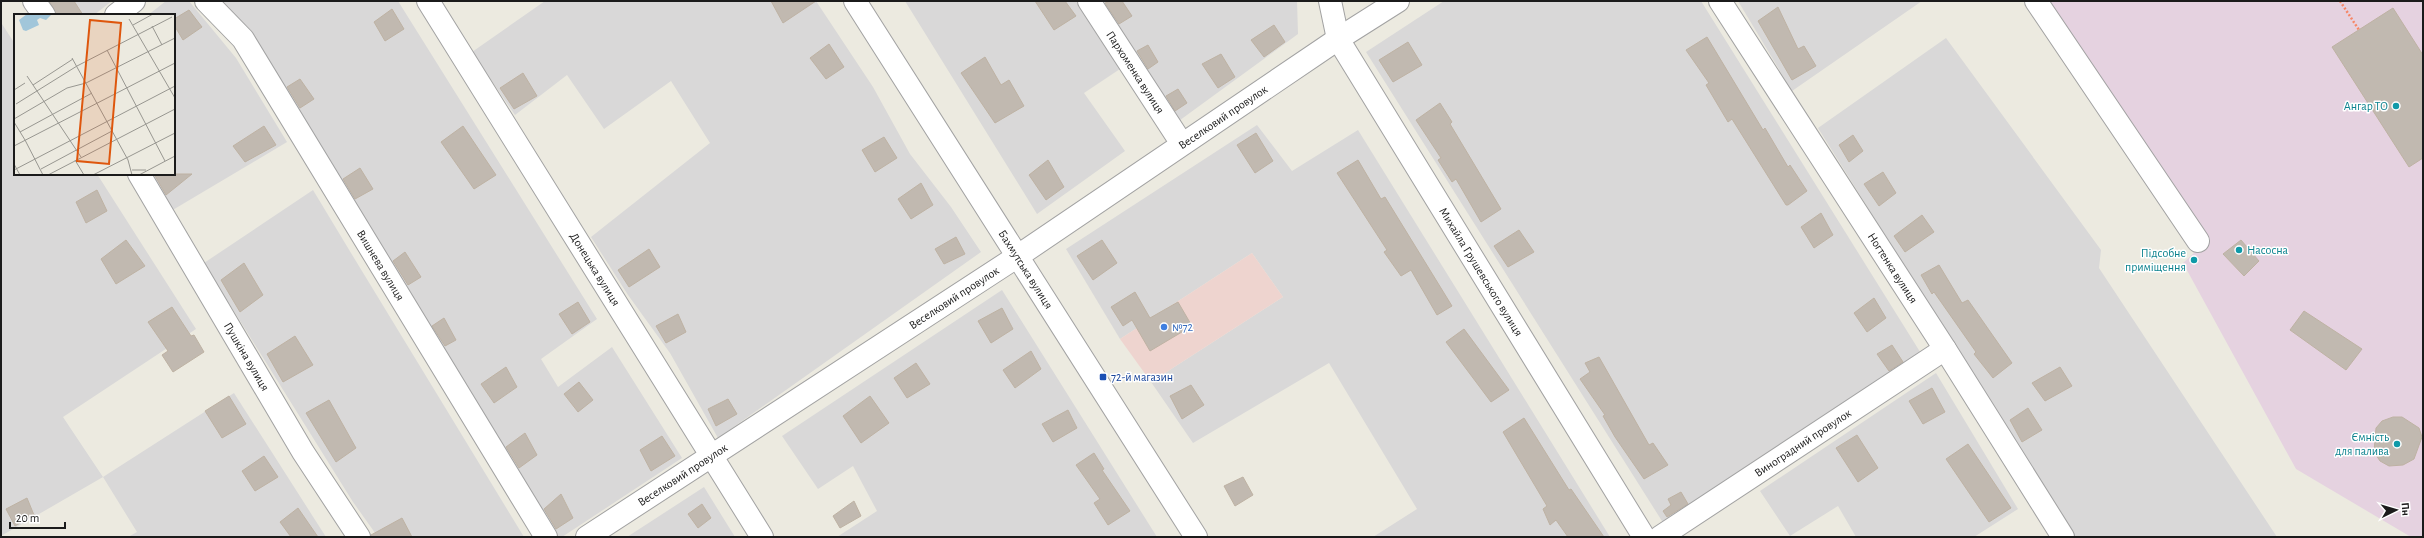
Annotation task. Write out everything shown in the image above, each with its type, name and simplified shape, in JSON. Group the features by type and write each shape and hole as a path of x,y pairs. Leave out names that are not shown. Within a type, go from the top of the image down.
{"street":[{"path":"34,1 43,14"},
{"path":"117,14 134,1"},
{"name":"Вишнева вулиця","path":"206,1 243,39 546,537"},
{"name":"Донецька вулиця","path":"428,1 710,456 762,537"},
{"name":"Бахмутська вулиця","path":"855,1 1196,537"},
{"name":"Пархоменка вулиця","path":"1089,1 1182,144"},
{"name":"Михайла Грушевського вулиця","path":"1330,1 1338,39 1644,537"},
{"name":"Веселковий провулок","path":"587,537 1018,256 1338,39 1398,1"},
{"name":"Ногтенка вулиця","path":"1720,1 1945,349 2063,537"},
{"path":"2036,1 2198,241"},
{"name":"Пушкіна вулиця","path":"141,175 303,452 359,537"},
{"name":"Виноградний провулок","path":"1660,537 1945,349"}],"path":[{"path":"2340,1 2359,30"}],"shaded area":[{"path":"39,1 112,1 95,14 47,14"},
{"path":"166,1 189,1 236,58 287,142 171,211 150,175 175,175 175,14 149,14"},
{"path":"219,1 398,1 597,319 541,359 558,387 612,347 682,458 562,537 552,537"},
{"path":"545,1 816,1 873,87 910,154 951,207 981,252 718,438 670,353 628,295 591,237 710,143 671,81 604,129 567,75 515,115 472,52"},
{"path":"905,1 1076,1 1120,69 1084,93 1125,151 1037,214"},
{"path":"1096,1 1297,1 1298,34 1176,123"},
{"path":"1444,1 1701,1 1922,355 1667,529 1366,52"},
{"path":"1738,1 1922,1 1792,91"},
{"path":"2024,1 2421,1 2423,4 2423,537 2411,537 2296,469 2183,263 2194,253"},
{"path":"2,24 14,42 14,175 98,175 196,329 63,417 103,477 1,536"},
{"path":"1946,38 2101,250 2099,268 2277,537 2074,537 1818,128"},
{"path":"1257,125 1292,171 1358,130 1610,537 1373,537 1417,509 1329,363 1193,443 1151,382 1283,297 1252,253 1120,339 1066,249"},
{"path":"313,190 524,537 378,537 353,502 204,263"},
{"path":"1252,253 1283,297 1151,382 1120,339"},
{"path":"1002,290 1157,537 837,537 877,511 853,466 818,489 782,436"},
{"path":"1936,373 2018,509 1974,537 1856,537 1838,506 1790,536 1760,491"},
{"path":"234,393 326,537 128,537 137,532 103,477"},
{"path":"704,487 735,537 627,537"}],"building":[{"path":"49,1 74,1 82,14 56,14"},
{"path":"771,1 816,1 783,23"},
{"path":"1035,1 1065,1 1076,16 1054,30"},
{"path":"1110,1 1122,1 1132,16 1119,24 1105,3"},
{"path":"1778,7 1798,49 1804,46 1816,66 1792,80 1758,21"},
{"name":"Ангар ТО","path":"2393,8 2423,55 2423,158 2409,167 2332,47"},
{"path":"392,9 404,29 385,41 374,22"},
{"path":"189,10 202,27 183,40 175,27 175,18"},
{"path":"1274,25 1285,42 1264,57 1251,40"},
{"path":"1707,37 1763,130 1765,128 1788,167 1790,165 1807,191 1788,205 1786,205 1732,119 1728,122 1706,85 1709,83 1686,50"},
{"path":"1408,42 1422,65 1393,82 1379,60"},
{"path":"829,44 844,67 826,79 810,58"},
{"path":"1148,45 1158,62 1148,69 1137,51"},
{"path":"1221,54 1235,77 1218,88 1202,64"},
{"path":"985,57 1001,85 1009,80 1024,106 995,123 961,73"},
{"path":"523,73 537,96 514,109 500,88"},
{"path":"300,79 314,99 300,108 287,87"},
{"path":"1178,89 1187,103 1175,111 1166,96"},
{"path":"1440,103 1452,122 1450,124 1501,209 1481,222 1456,179 1452,182 1438,160 1441,158 1416,120"},
{"path":"264,126 276,145 245,162 233,146"},
{"path":"463,126 496,175 474,189 441,142"},
{"path":"1256,133 1273,161 1255,173 1237,145"},
{"path":"1853,135 1863,151 1849,162 1839,145"},
{"path":"884,137 897,158 875,172 862,150"},
{"path":"1048,160 1064,187 1046,200 1029,175"},
{"path":"1358,160 1381,199 1385,197 1452,306 1437,315 1411,270 1401,276 1384,252 1387,250 1337,173"},
{"path":"360,168 373,189 355,199 343,179"},
{"path":"1883,172 1896,193 1879,206 1864,184"},
{"path":"192,174 166,195 155,175"},
{"path":"921,183 933,205 911,219 898,199"},
{"path":"97,190 107,211 86,223 76,202"},
{"path":"1821,213 1833,235 1814,248 1801,227"},
{"path":"1922,215 1934,232 1905,252 1894,236"},
{"path":"1519,230 1534,252 1508,267 1494,246"},
{"path":"956,237 965,254 944,264 935,249"},
{"path":"126,240 145,266 116,284 101,259"},
{"path":"1102,240 1117,263 1093,280 1077,256"},
{"name":"Насосна","path":"2241,240 2259,261 2244,276 2223,254"},
{"path":"649,249 660,267 629,287 618,270"},
{"path":"405,252 421,277 408,285 393,261"},
{"path":"244,263 263,295 240,312 221,280"},
{"path":"1939,265 1962,303 1968,300 2012,363 1993,378 1974,354 1976,352 1934,292 1932,294 1921,275"},
{"name":"№72","path":"1135,292 1150,318 1178,302 1192,326 1150,351 1132,320 1123,326 1111,307"},
{"path":"1874,298 1886,318 1867,332 1854,313"},
{"path":"578,302 590,322 572,334 559,314"},
{"path":"172,307 191,336 194,335 204,352 173,372 162,355 168,351 148,322"},
{"path":"1002,308 1013,329 991,343 978,321"},
{"path":"2304,311 2362,349 2346,370 2290,330"},
{"path":"678,314 686,332 666,343 656,326"},
{"path":"444,318 456,340 445,346 432,326"},
{"path":"1464,329 1509,390 1491,402 1446,342"},
{"path":"295,336 313,365 283,382 267,354"},
{"path":"1892,345 1903,362 1889,371 1877,354"},
{"path":"1031,351 1041,369 1015,388 1003,370"},
{"path":"1599,357 1649,445 1653,443 1668,465 1644,479 1615,437 1603,416 1605,415 1580,379 1590,372 1585,363"},
{"path":"916,363 930,384 907,398 894,378"},
{"path":"506,367 517,387 494,403 481,384"},
{"path":"2060,367 2072,386 2045,401 2032,383"},
{"path":"579,382 593,400 578,412 564,394"},
{"path":"1191,385 1204,405 1182,419 1170,396"},
{"path":"1932,388 1945,412 1923,424 1909,401"},
{"path":"229,396 246,424 222,438 205,411"},
{"path":"870,396 889,423 861,443 843,416"},
{"path":"728,399 737,414 716,426 708,409"},
{"path":"329,400 356,448 336,462 306,413"},
{"path":"2028,408 2042,430 2022,442 2010,420"},
{"path":"1068,410 1077,428 1053,442 1042,424"},
{"name":"Ємність для палива","path":"2393,417 2402,417 2419,428 2422,437 2414,459 2403,465 2389,466 2380,461 2374,452 2375,439 2376,428 2382,421"},
{"path":"1524,418 1569,490 1571,489 1604,537 1568,537 1556,520 1550,525 1543,509 1547,506 1503,432"},
{"path":"525,433 537,455 519,468 506,447"},
{"path":"1857,435 1878,468 1858,482 1836,448"},
{"path":"662,436 675,456 651,471 640,450"},
{"path":"1968,444 2011,508 1989,522 1946,459"},
{"path":"1094,453 1104,469 1102,470 1130,511 1108,525 1094,503 1100,499 1076,465"},
{"path":"264,456 278,477 255,491 242,471"},
{"path":"1243,477 1253,495 1235,506 1224,486"},
{"path":"1681,492 1688,504 1667,517 1663,511 1671,505 1668,499"},
{"path":"561,494 573,518 556,529 544,509"},
{"path":"27,498 34,515 15,526 6,509"},
{"path":"854,501 861,516 840,528 833,516"},
{"path":"702,504 711,518 698,528 688,514"},
{"path":"298,508 318,537 291,537 280,522"},
{"path":"402,518 412,537 371,537 371,535"}],"place":[{"name":"Ангар ТО","path":"2396,106"},
{"name":"Насосна","path":"2239,250"},
{"name":"Підсобне приміщення","path":"2194,260"},
{"name":"№72","path":"1164,327"},
{"name":"72-й магазин","path":"1103,377"},
{"name":"Ємність для палива","path":"2397,444"}]}
